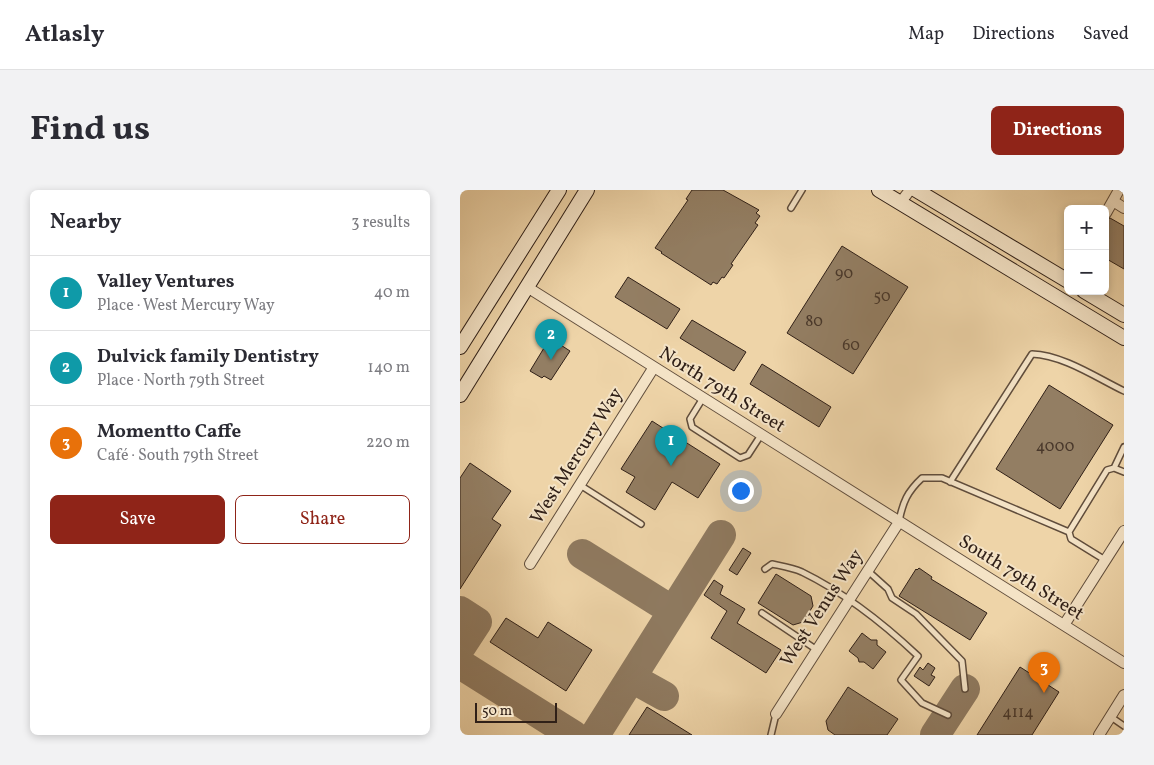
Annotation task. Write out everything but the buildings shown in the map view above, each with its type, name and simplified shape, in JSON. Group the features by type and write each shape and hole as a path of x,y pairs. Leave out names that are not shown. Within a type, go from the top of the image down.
{"main road":[{"path":"460,347 559,190"},
{"path":"460,394 587,190"},
{"path":"879,190 1124,338"},
{"path":"916,190 1064,280"},
{"path":"1091,295 1124,315"}],"street":[{"path":"900,203 910,190"},
{"path":"1109,208 1119,190"},
{"path":"1113,201 1124,208"},
{"name":"North 79th Street","path":"527,287 898,522"},
{"name":"West Mercury Way","path":"530,564 654,366"},
{"name":"West Venus Way","path":"776,714 898,522"},
{"name":"South 79th Street","path":"898,522 1124,663"},
{"path":"1064,625 1124,530"},
{"path":"1099,735 1124,695"}],"lane":[{"path":"791,208 802,190"},
{"path":"950,482 1032,354 1046,354 1124,391"},
{"path":"703,398 690,419 692,428 740,458 748,456 761,435"},
{"path":"1114,468 1124,447"},
{"path":"1105,560 1071,539 1069,532 1107,470 1114,468 1124,472"},
{"path":"898,522 910,488 922,478 942,478 1069,532"},
{"path":"580,484 641,524"},
{"path":"765,569 772,564 800,571 849,600 889,629 918,656 900,680 922,703 948,715"},
{"path":"867,571 888,589 892,598 916,614 962,661 965,689"},
{"path":"762,613 816,650"},
{"path":"771,735 776,714"},
{"path":"1110,717 1124,726"}],"taxiway":[{"path":"595,735 721,535"},
{"path":"582,554 673,611"},
{"path":"460,611 477,622 460,648"},
{"path":"460,664 573,735"},
{"path":"628,683 637,681 664,696"},
{"path":"935,735 965,689"}],"place":[{"name":"Dulvick family Dentistry","path":"551,360"},
{"name":"Valley Ventures","path":"671,466"},
{"name":"Momentto Caffe","path":"1044,693"}]}
